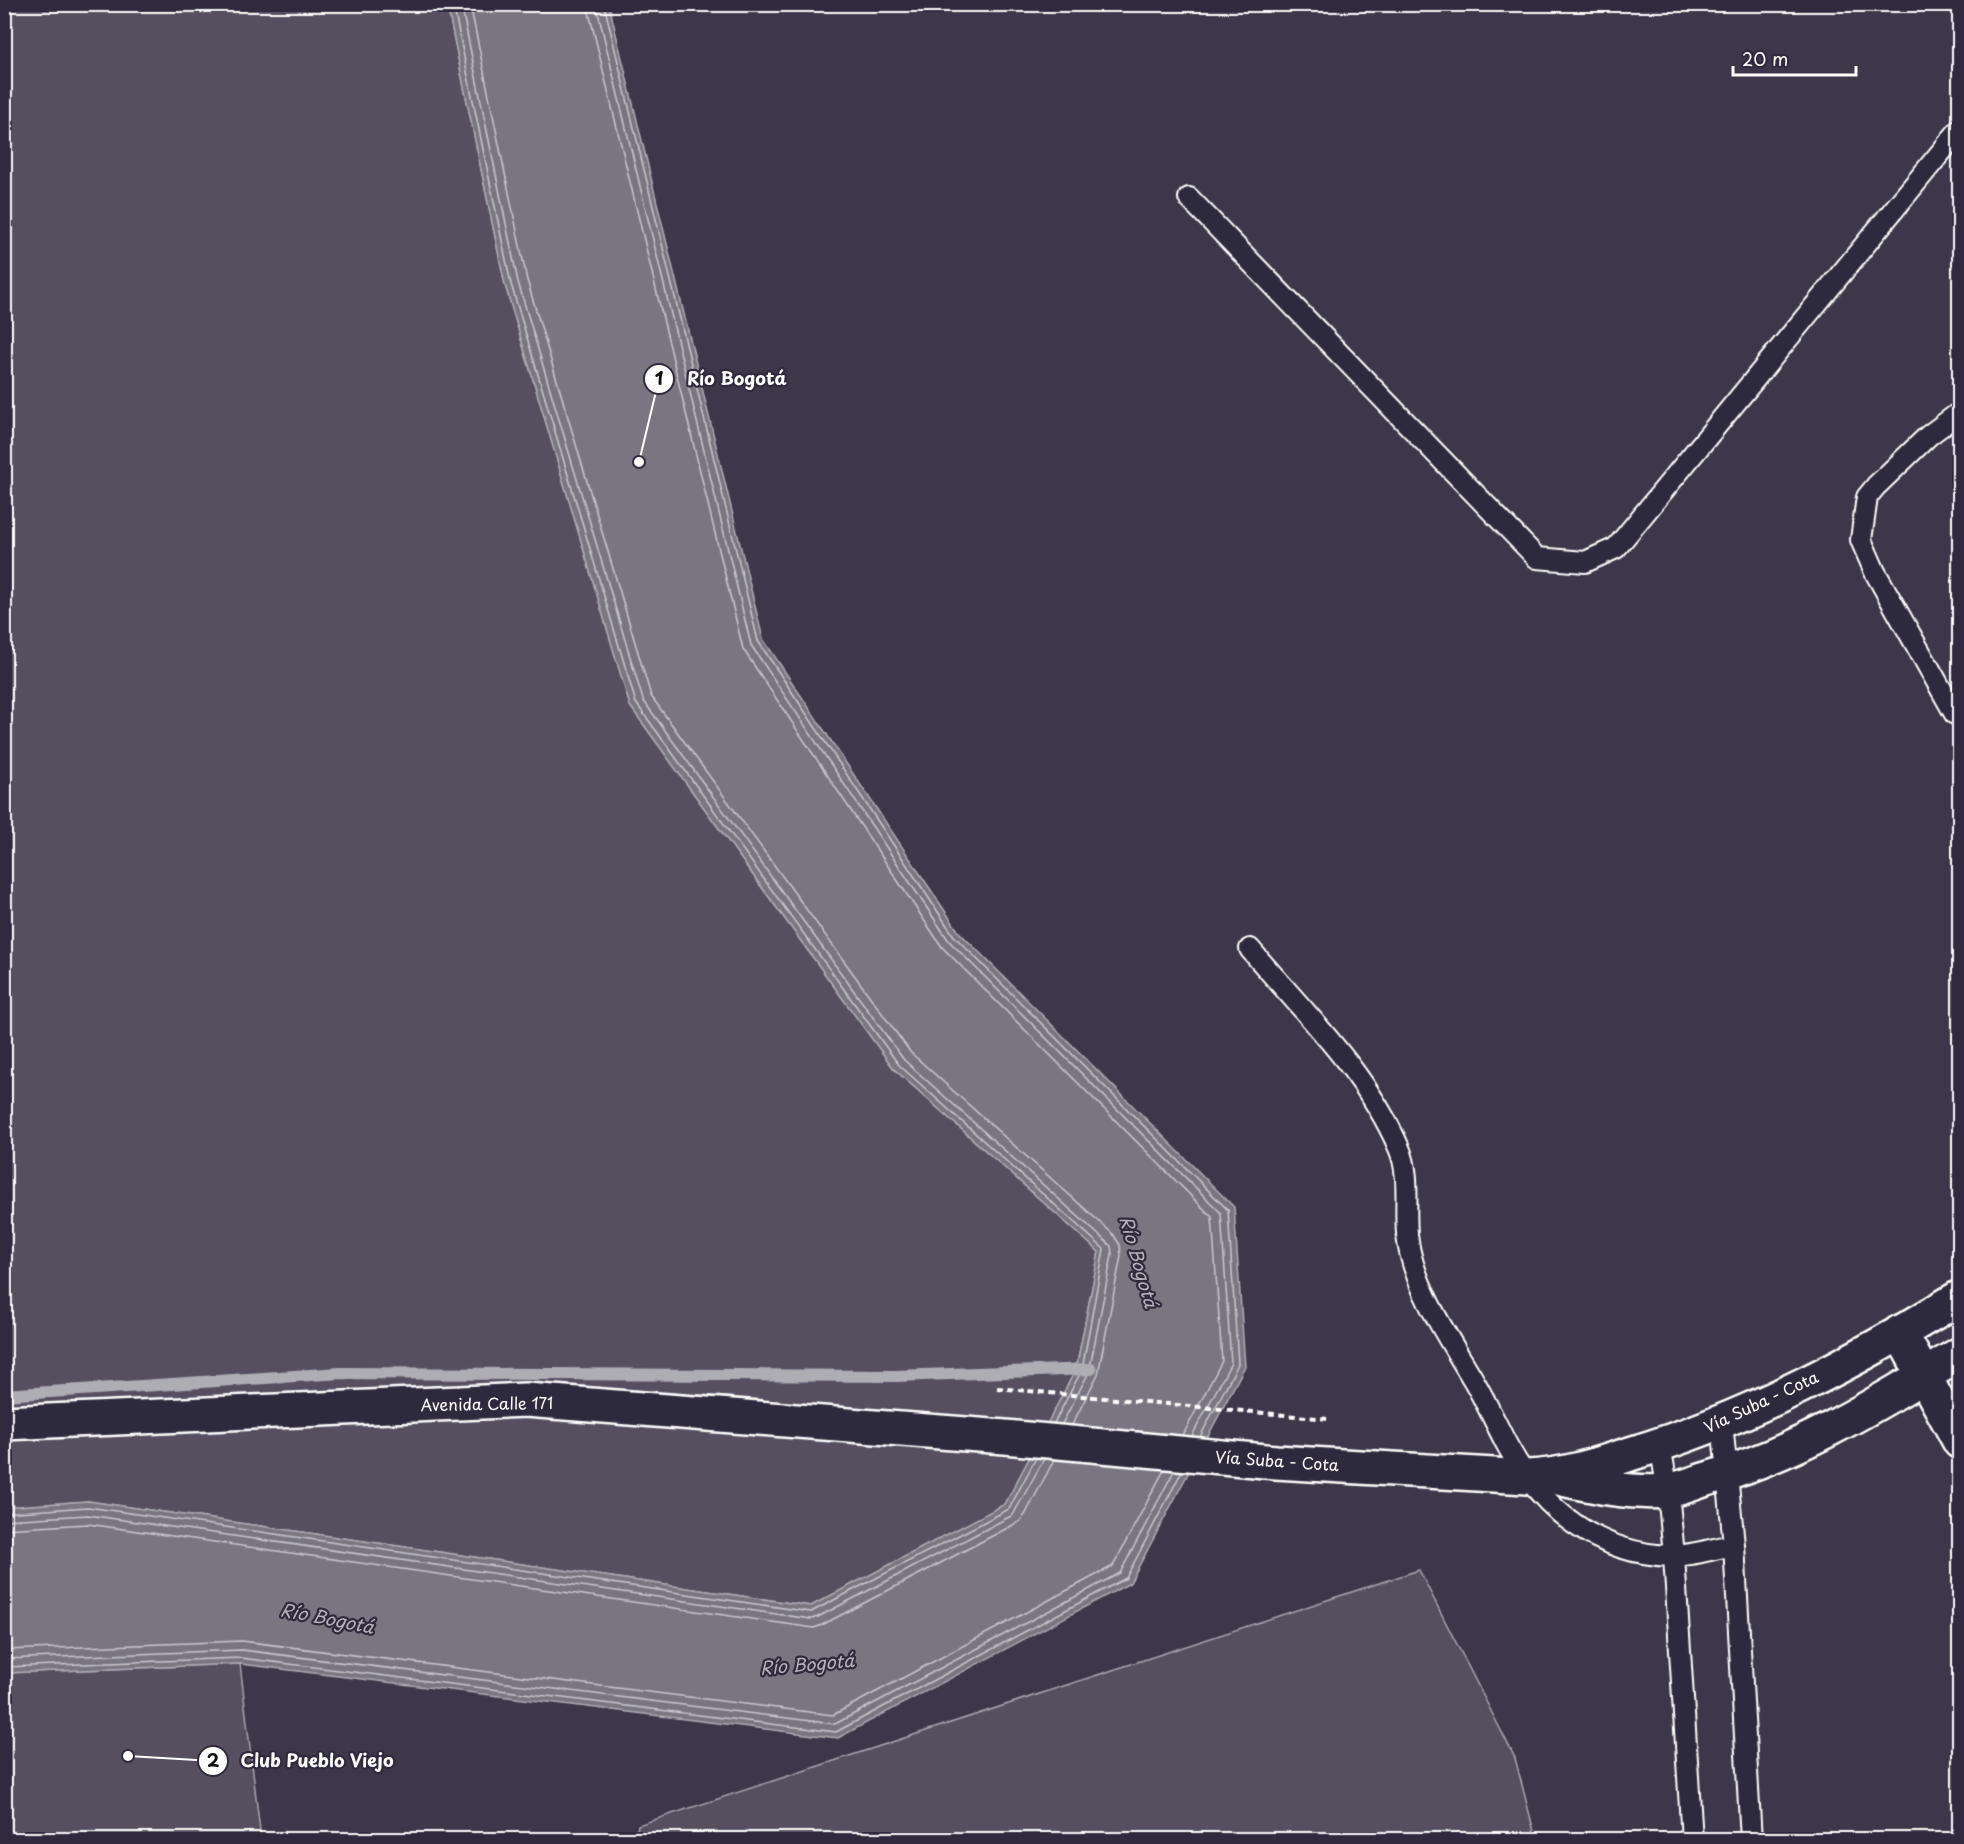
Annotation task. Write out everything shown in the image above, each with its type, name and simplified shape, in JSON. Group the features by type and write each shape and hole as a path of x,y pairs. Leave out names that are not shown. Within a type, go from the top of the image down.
{"main road":[{"name":"Vía Suba - Cota","path":"1539,1477 1660,1445 1722,1423 1841,1365 1959,1297"},
{"path":"1900,1332 1959,1442"},
{"name":"Vía Suba - Cota","path":"1005,1437 1276,1462 1539,1477 1618,1491 1668,1491 1754,1464 1830,1430 1959,1354"},
{"name":"Avenida Calle 171","path":"4,1423 526,1400 1005,1437"}],"lane":[{"path":"1189,198 1537,558 1585,562 1616,549 1959,129"},
{"path":"1955,714 1875,572 1861,540 1867,497 1928,436 1959,412"},
{"path":"1250,948 1352,1068 1401,1149 1406,1178 1408,1242 1419,1279 1508,1446 1539,1477 1556,1511 1590,1535 1630,1551 1674,1556 1734,1545"},
{"path":"1722,1423 1734,1545 1751,1839"},
{"path":"1660,1445 1668,1491 1674,1556 1692,1839"}],"path":[{"path":"998,1388 1328,1419"}],"shaded area":[{"path":"5,5 447,5 505,285 630,706 894,1069 1099,1252 1076,1369 1006,1504 811,1606 88,1501 5,1507"},
{"path":"1419,1570 1515,1758 1536,1839 635,1839 638,1825"},
{"path":"240,1664 261,1839 5,1839 4,1673"}],"water":[{"path":"447,5 609,5 763,639 959,932 1234,1207 1245,1366 1130,1583 838,1738 240,1664 5,1673 4,1507 88,1501 811,1606 1005,1504 1076,1369 1099,1252 894,1069 630,706 505,285"}],"waterway":[{"path":"4,1395 341,1373 896,1376 1091,1369"}],"place":[{"name":"Río Bogotá","path":"639,462"},
{"name":"Club Pueblo Viejo","path":"128,1756"}]}
